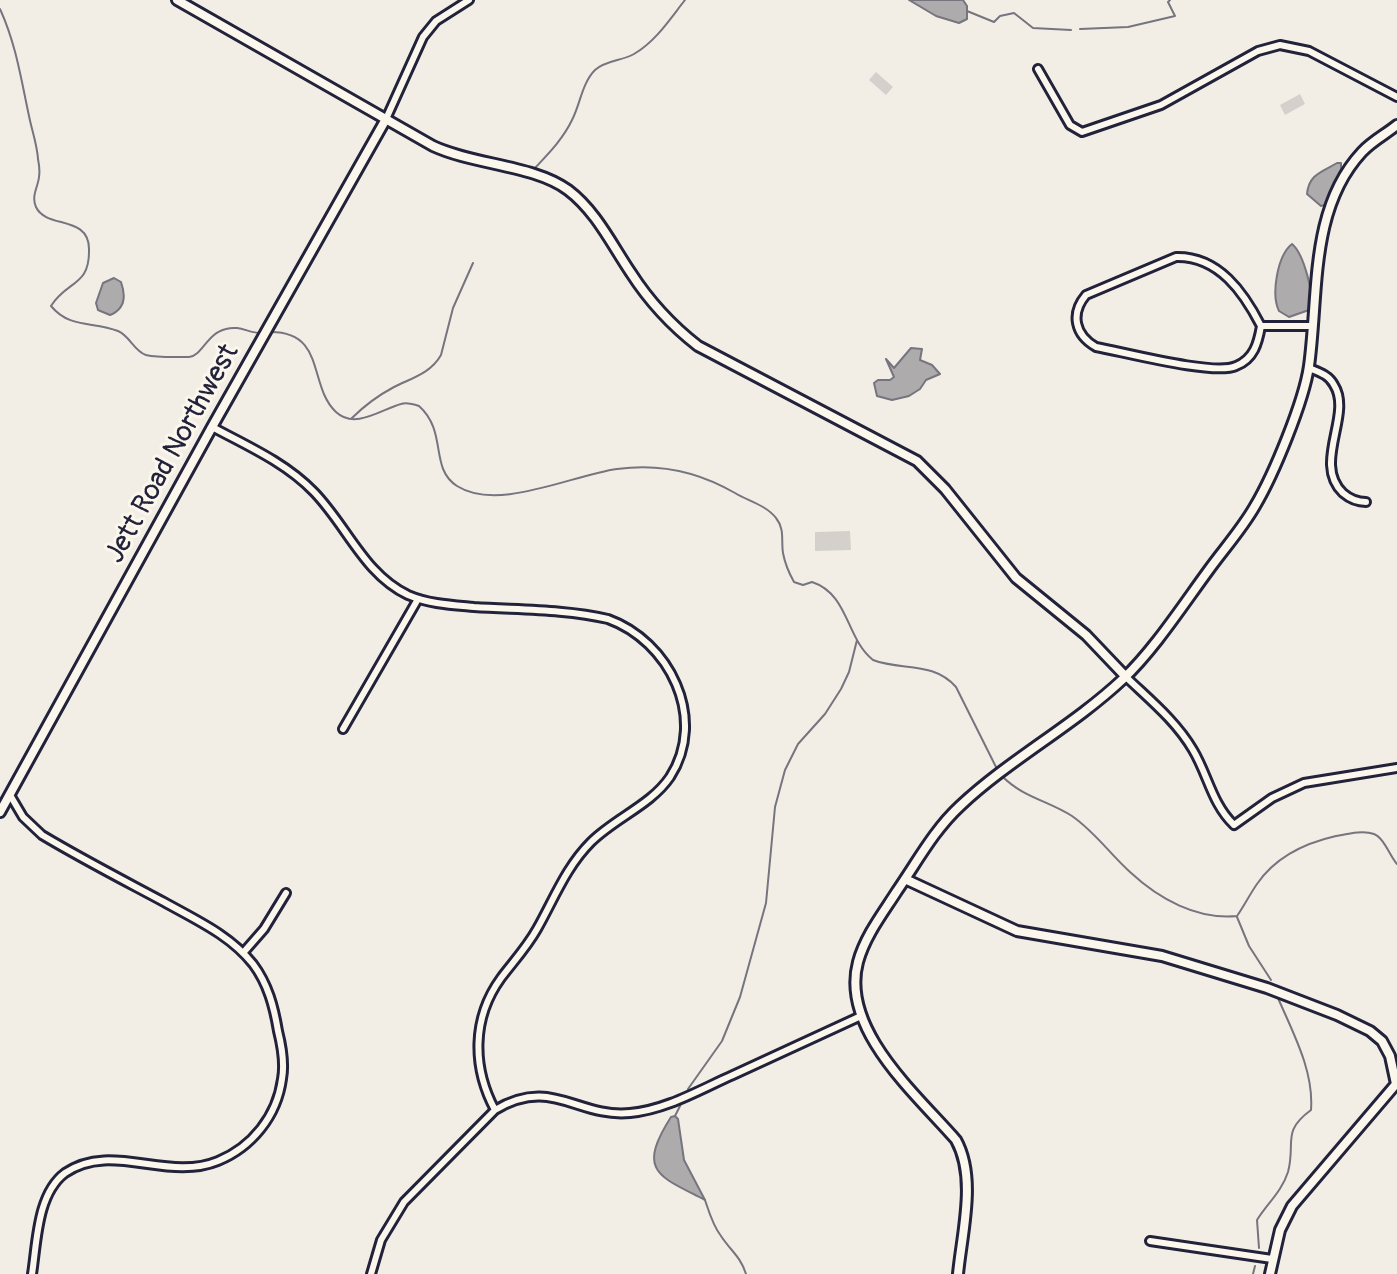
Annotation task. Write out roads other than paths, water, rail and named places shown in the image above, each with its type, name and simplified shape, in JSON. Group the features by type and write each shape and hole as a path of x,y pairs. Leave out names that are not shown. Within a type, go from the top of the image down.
{"street":[{"path":"177,0 449,154 527,173 569,190 595,217 644,292 681,333 698,346 917,461 945,489 1016,578 1086,635 1166,715 1183,735 1199,761 1217,805 1234,825 1272,798 1304,783 1397,768"},
{"path":"386,119 423,37 436,21 469,0"},
{"path":"1038,69 1070,125 1082,132 1161,105 1258,51 1280,45 1309,51 1397,97"},
{"name":"Jett Road Northwest","path":"0,812 386,119"},
{"path":"958,1274 967,1185 963,1152 884,1057 861,1016 854,987 859,957 874,927 948,818 1126,677 1255,506 1286,436 1309,368 1322,234 1333,199 1347,171 1360,154 1397,125"},
{"path":"1184,257 1204,263 1231,280 1244,294 1261,326 1257,345 1249,358 1234,367 1218,370 1096,347 1081,335 1076,316 1081,301 1092,291 1167,259 1184,257"},
{"path":"1261,326 1313,326"},
{"path":"1309,368 1328,377 1338,392 1331,464 1334,480 1347,497 1366,502"},
{"path":"212,427 272,459 299,479 326,505 375,571 395,587 418,599 445,604 595,616 621,624 643,637 661,656 676,684 684,713 682,748 669,779 649,799 603,831 580,854 534,934 489,998 480,1027 478,1055 483,1085 495,1110"},
{"path":"343,729 418,599"},
{"path":"10,795 23,817 42,835 214,930 243,953 259,972 269,992 283,1053 281,1090 266,1122 238,1151 208,1165 174,1169 102,1160 83,1163 66,1173 53,1185 46,1199 32,1274"},
{"path":"905,879 1017,931 1162,956 1267,988 1325,1010 1370,1031 1382,1041 1390,1056 1396,1083 1292,1206 1280,1230 1270,1274"},
{"path":"243,953 264,929 286,893"},
{"path":"371,1274 381,1240 404,1202 495,1110 520,1098 546,1096 618,1114 643,1111 694,1093 861,1016"},
{"path":"1150,1241 1272,1259"}],"waterway":[{"path":"534,169 568,127 587,81 595,70 642,49 685,0"},
{"path":"1080,29 1128,27 1175,16 1168,2 1170,0"},
{"path":"0,9 14,48 37,148 39,172 34,195 36,207 48,218 82,231 89,249 82,277 51,306 74,321 118,331 142,353 151,356 194,356 214,335 226,329 261,333"},
{"path":"967,11 994,22 1000,16 1014,13 1033,28 1071,30"},
{"path":"352,418 377,397 420,374 437,361 453,308 473,263"},
{"path":"271,332 288,334 308,350 327,401 343,417 360,419 403,403 419,406 433,427 443,470 457,486 474,493 514,494 617,469 648,467 693,475 762,506 781,526 784,557 794,582 803,585 812,582 833,596 857,641 873,660 937,673 956,687 998,771"},
{"path":"688,1089 722,1041 740,997 766,903 775,807 785,770 798,744 825,714 841,689 857,640"},
{"path":"1002,776 1018,789 1080,822 1153,891 1179,906 1207,915 1237,916 1257,884 1282,858 1324,839 1355,833 1374,834 1384,843 1397,864"},
{"path":"1237,917 1249,946 1271,980"},
{"path":"1259,1248 1257,1220 1285,1179 1293,1131 1311,1110 1306,1067 1278,998"},
{"path":"675,1116 681,1104"},
{"path":"705,1200 716,1228 746,1274"},
{"path":"1253,1274 1255,1266"}]}
